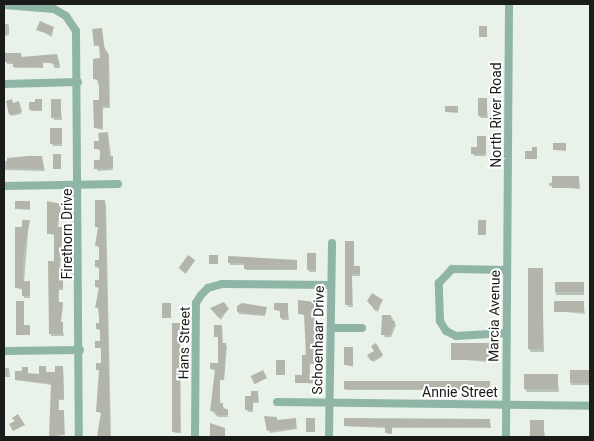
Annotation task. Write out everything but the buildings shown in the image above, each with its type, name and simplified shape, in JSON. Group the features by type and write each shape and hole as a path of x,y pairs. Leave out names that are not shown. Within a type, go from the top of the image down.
{"street":[{"name":"North River Road","path":"508,4 508,225"},
{"name":"Firethorn Drive","path":"4,5 54,9 66,16 76,31 79,185 79,437"},
{"path":"4,84 78,82"},
{"path":"4,186 118,184"},
{"name":"Marcia Avenue","path":"506,437 508,225"},
{"name":"Schoenhaar Drive","path":"329,437 332,243"},
{"path":"506,333 456,336 446,331 440,321 439,283 452,269 507,270"},
{"name":"Hans Street","path":"196,437 196,303 201,295 208,288 222,284 331,285"},
{"path":"331,328 362,328"},
{"path":"4,351 80,350"},
{"name":"Annie Street","path":"277,402 590,406"}]}
